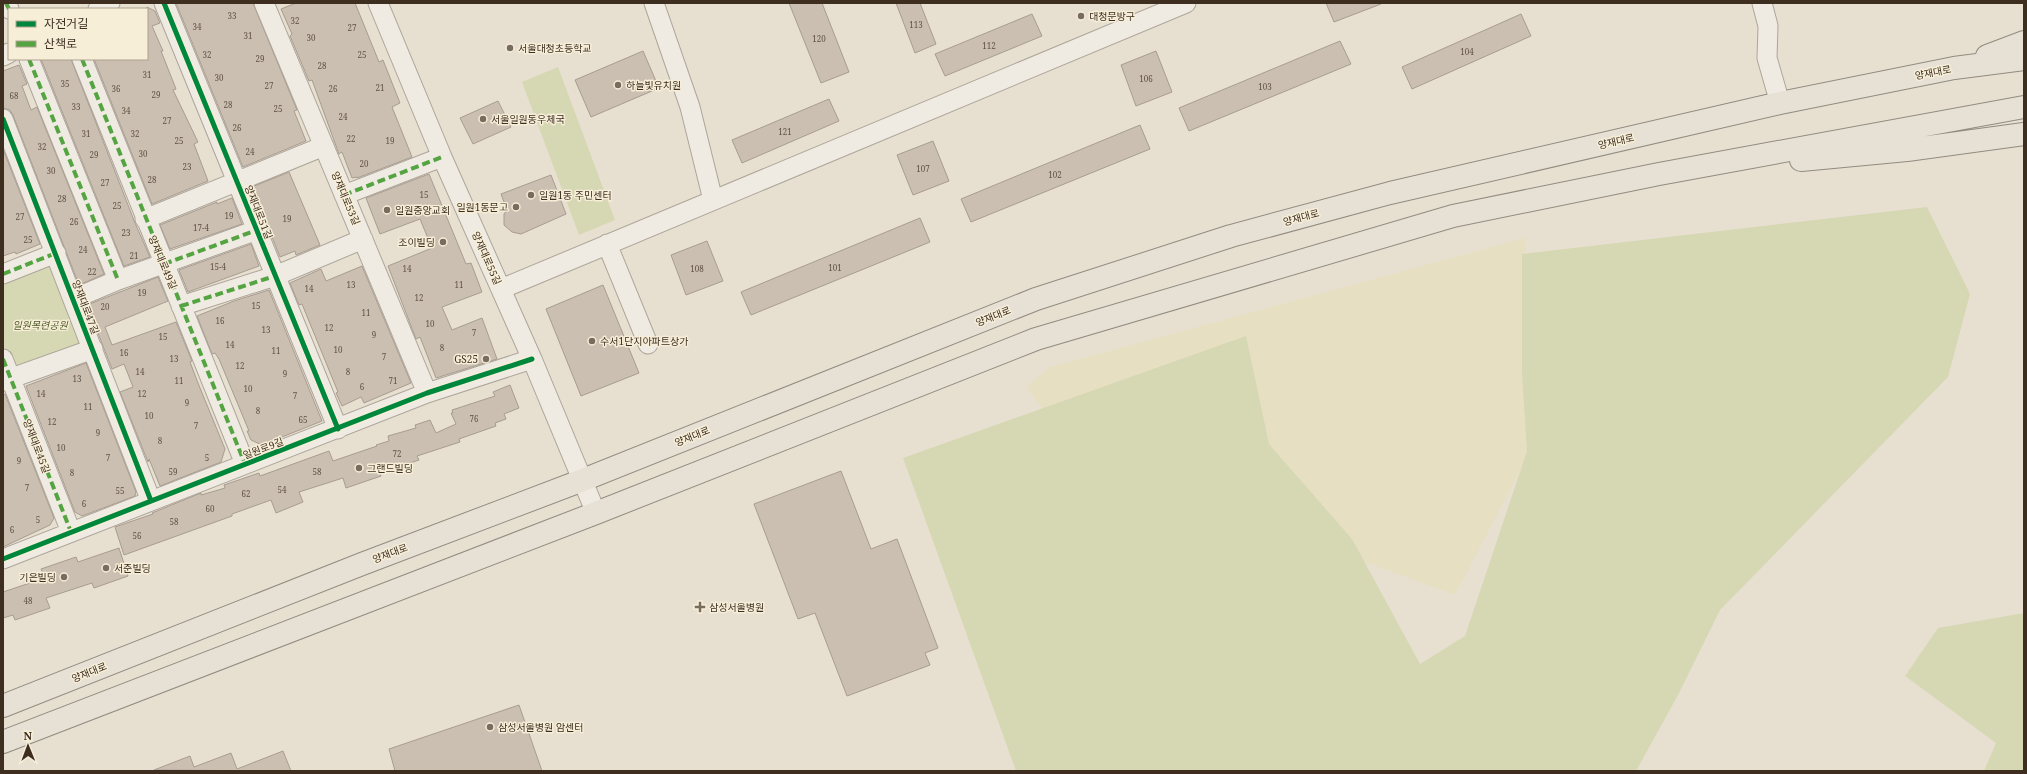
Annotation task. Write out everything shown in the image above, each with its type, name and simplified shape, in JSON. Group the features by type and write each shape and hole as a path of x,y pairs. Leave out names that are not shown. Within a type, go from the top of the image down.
{"main road":[{"path":"1954,68 2024,42"},
{"name":"양재대로","path":"3,706 362,564 582,480 1036,299 1230,236 1390,193 1780,103 1954,68 2024,60"},
{"path":"3,742 596,513 1036,339 1453,216 1659,174 2024,108"},
{"path":"1659,174 1907,150 2024,134"}],"street":[{"path":"100,8 110,3"},
{"name":"양재대로51길","path":"164,3 338,428"},
{"name":"양재대로53길","path":"264,3 427,394"},
{"name":"양재대로55길","path":"378,3 442,157 532,359 596,513"},
{"path":"654,3 690,107 714,200"},
{"path":"501,289 714,200 1154,9 1186,3"},
{"path":"1762,3 1768,26 1767,58 1780,103"},
{"path":"29,60 118,280"},
{"name":"양재대로49길","path":"82,60 145,219 182,306 245,464"},
{"name":"양재대로47길","path":"3,120 56,253 151,501"},
{"path":"145,219 238,183 324,146"},
{"path":"344,195 442,157"},
{"name":"양재대로51길","path":"73,299 118,280 257,230"},
{"path":"182,306 275,276 363,239"},
{"path":"606,244 648,344"},
{"path":"3,274 56,253"},
{"path":"7,380 93,349"},
{"name":"양재대로45길","path":"3,359 7,380 71,532"},
{"name":"일원로9길","path":"3,559 427,394 532,359"}],"shaded area":[{"path":"1525,238 1534,444 1455,595 1255,522 1102,486 1026,387 1050,367"}],"green space":[{"path":"558,67 615,220 579,235 522,82"},
{"path":"1927,207 1970,294 1948,377 1720,610 1678,695 1636,771 1016,771 903,458 1246,336 1269,444 1352,539 1420,664 1465,636 1527,451 1522,372 1522,254"},
{"name":"일원목련공원","path":"54,258 88,347 11,375 3,353 3,277"},
{"path":"2024,613 2024,771 1984,771 1996,743 1905,676 1938,628"}],"building":[{"path":"176,3 253,3 297,110 294,111 306,141 243,167"},
{"path":"296,3 355,3 379,62 383,60 400,103 392,107 412,157 357,178 352,178 342,152 339,154 312,80 309,81 290,36 292,34 281,9"},
{"path":"789,3 822,3 849,72 821,83"},
{"path":"896,3 920,3 936,44 915,53"},
{"path":"1326,3 1380,3 1381,4 1334,22"},
{"path":"147,8 155,11 160,23 152,26 163,51 161,51 176,89 173,90 198,142 194,144 208,181 152,204 94,60 148,60"},
{"path":"1032,14 1042,36 945,76 935,54"},
{"path":"1521,14 1531,36 1412,89 1402,67"},
{"path":"1340,41 1351,64 1189,131 1179,108"},
{"path":"643,51 659,88 591,117 575,80"},
{"path":"1156,51 1172,92 1136,106 1121,65"},
{"path":"41,60 71,60 135,223 150,257 124,266"},
{"path":"19,65 27,84 22,86 31,110 37,107 104,274 79,285 13,115 10,110 3,108 3,71"},
{"path":"829,99 839,121 742,163 732,140"},
{"path":"498,101 511,127 473,144 460,118"},
{"path":"1140,125 1150,149 971,222 961,199"},
{"path":"933,141 949,181 913,195 897,155"},
{"path":"3,149 40,244 16,254 15,252 3,256"},
{"path":"289,172 320,245 296,255 295,251 280,257 252,187"},
{"path":"429,174 466,264 471,263 482,292 442,307 452,330 482,318 497,359 436,378 420,337 416,339 388,266 432,248 420,219 380,234 366,198"},
{"path":"551,175 566,214 521,234 512,232 504,225 504,214 507,210 501,194"},
{"path":"232,198 242,224 170,249 160,225 217,202 217,204"},
{"path":"920,218 930,242 751,315 741,292"},
{"path":"707,241 723,281 686,295 671,255"},
{"path":"251,244 259,266 188,292 179,270"},
{"path":"362,266 411,383 364,403 361,397 342,406 336,393 338,392 302,304 299,305 290,283 321,269 326,281"},
{"path":"158,277 168,301 105,327 112,345 176,322 192,361 190,362 198,383 225,449 221,462 160,486 149,459 148,462 120,392 133,387 124,364 112,369 87,305"},
{"name":"수서1단지아파트상가","path":"603,285 639,373 581,396 546,309"},
{"path":"269,290 322,421 262,445 251,440 247,431 249,431 219,359 215,353 212,354 197,316 234,301"},
{"path":"86,363 136,492 135,496 82,516 75,512 26,386"},
{"path":"510,385 519,408 504,414 506,419 495,423 496,426 459,439 460,442 417,456 419,460 380,473 381,476 346,488 343,478 299,492 303,502 276,513 271,500 232,514 232,516 124,555 115,527 153,514 152,513 201,493 201,495 225,488 224,485 259,473 260,476 329,451 333,461 389,441 388,436 416,428 415,425 430,420 436,433 456,424 451,413 453,413 452,410 495,396 493,392"},
{"path":"5,394 54,518 50,525 3,547 3,395"},
{"path":"841,471 871,549 897,539 938,648 925,653 930,665 847,696 815,613 798,619 754,504"},
{"path":"119,548 128,576 94,588 92,583 46,598 50,608 15,620 13,615 3,618 3,592 45,578 41,569 76,557 78,562"},
{"name":"삼성서울병원 암센터","path":"519,705 542,771 395,771 389,749"},
{"path":"283,751 291,771 154,770 190,756 194,767 231,753 237,769"}],"marked path":[{"path":"6,3 8,8"},
{"path":"29,60 118,280"},
{"path":"82,60 245,464"},
{"path":"344,195 442,157"},
{"path":"164,264 257,230"},
{"path":"3,274 56,253"},
{"path":"181,306 275,276"},
{"path":"3,359 71,532"}],"cycle path":[{"path":"164,3 338,429"},
{"path":"3,119 151,501"},
{"path":"3,559 427,393 532,359"}],"place":[{"name":"대청문방구","path":"1081,16"},
{"name":"서울대청초등학교","path":"510,48"},
{"name":"하늘빛유치원","path":"618,85"},
{"name":"서울일원동우체국","path":"483,119"},
{"name":"일원1동 주민센터","path":"531,195"},
{"name":"일원1동문고","path":"516,207"},
{"name":"일원중앙교회","path":"387,210"},
{"name":"조이빌딩","path":"443,242"},
{"name":"수서1단지아파트상가","path":"592,341"},
{"name":"GS25","path":"486,359"},
{"name":"그랜드빌딩","path":"359,468"},
{"name":"서준빌딩","path":"106,568"},
{"name":"기은빌딩","path":"64,577"},
{"name":"삼성서울병원","path":"700,607"},
{"name":"삼성서울병원 암센터","path":"490,727"}]}
